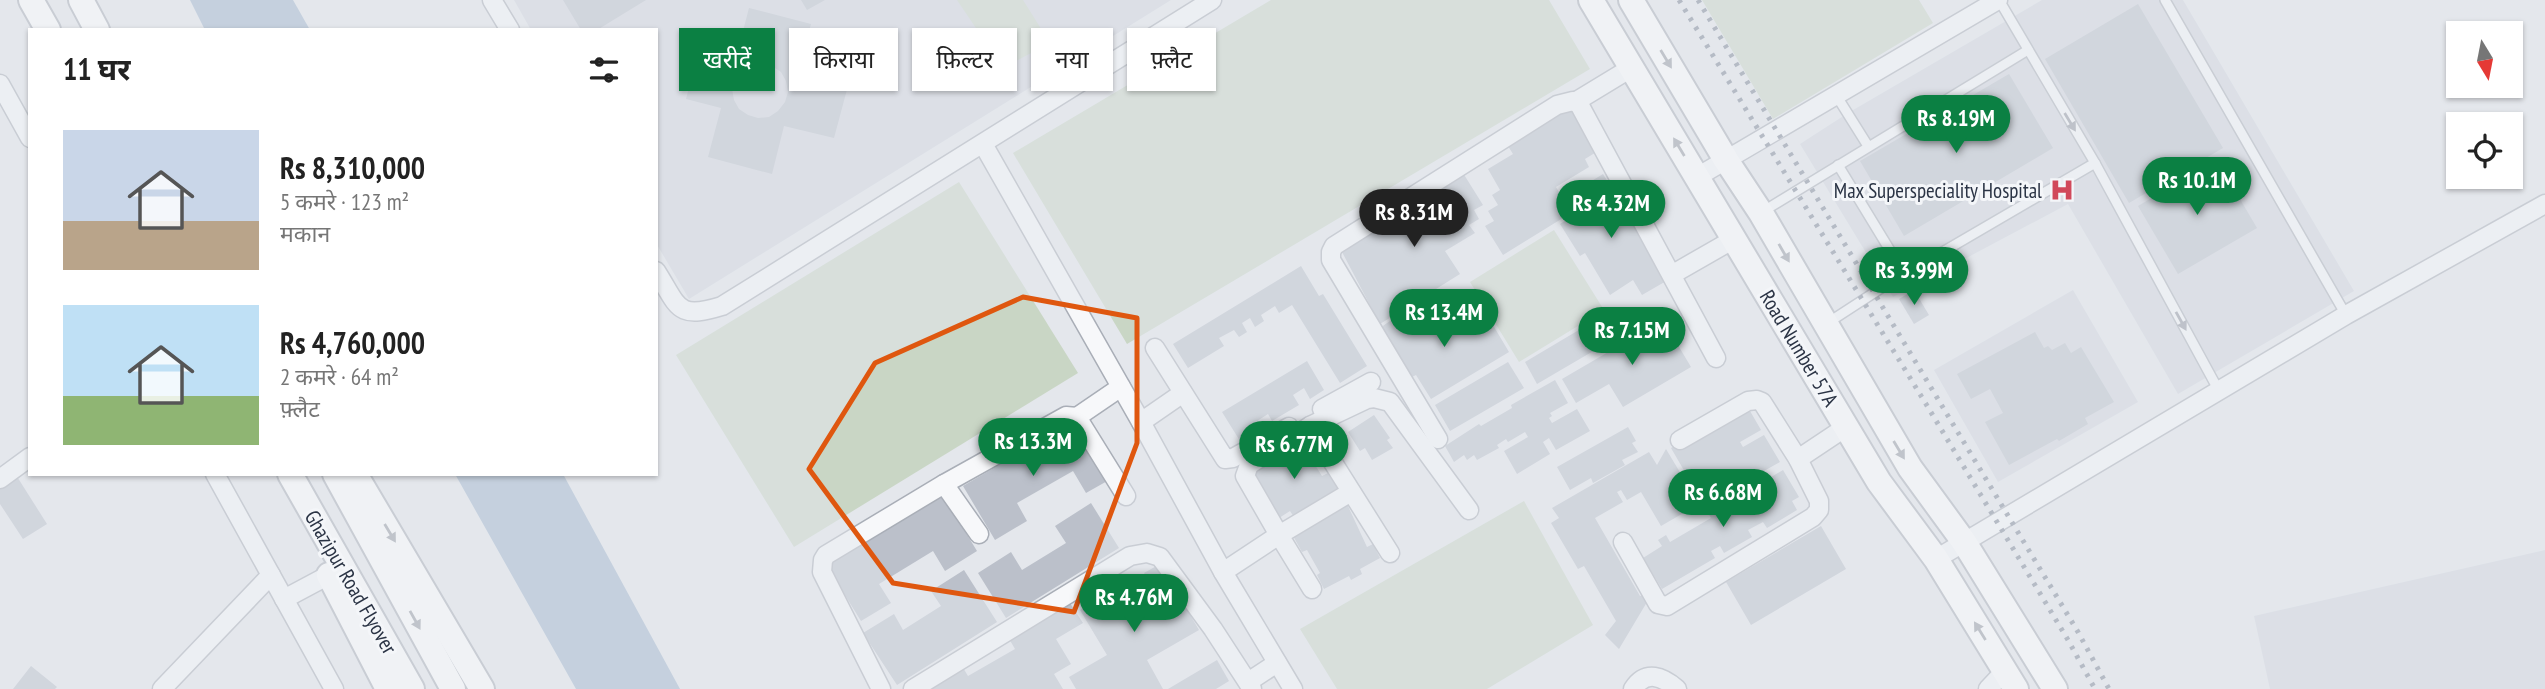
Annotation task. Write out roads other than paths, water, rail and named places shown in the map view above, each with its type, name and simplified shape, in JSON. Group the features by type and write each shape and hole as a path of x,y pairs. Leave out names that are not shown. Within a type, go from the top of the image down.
{"street":[{"path":"31,0 47,28"},
{"path":"81,0 96,28"},
{"path":"492,0 509,28"},
{"path":"658,274 677,304 687,312 701,313 722,306 1212,0"},
{"name":"Road Number 57A","path":"1591,0 1879,482 1936,559 2003,683"},
{"name":"Road Number 57A","path":"1631,0 1910,468 1964,542 2055,689"},
{"path":"1697,177 1999,0"},
{"path":"1438,439 1331,260 1334,246 1557,105 1575,102 1631,68"},
{"path":"0,84 28,134"},
{"path":"1575,102 1579,104 1673,274 1716,358"},
{"path":"983,144 1223,572 1293,689"},
{"path":"1936,559 2346,315 2545,204"},
{"path":"1673,274 1734,240"},
{"path":"1155,348 1222,457 1228,459 1371,382"},
{"path":"881,689 822,572 825,555 1061,417 1077,416 1121,387"},
{"path":"1141,422 1183,393"},
{"path":"1312,589 1245,476 1249,465 1310,426 1367,400 1374,398 1390,402 1469,510"},
{"path":"1623,542 1658,604 1667,606 1813,517 1819,510 1819,501 1798,460 1762,402 1748,401 1680,440"},
{"path":"1077,416 1126,495"},
{"path":"1310,426 1390,553"},
{"path":"1798,460 1846,426"},
{"path":"0,479 28,458"},
{"path":"216,476 334,689"},
{"path":"278,476 388,689"},
{"name":"Ghazipur Road Flyover","path":"291,476 412,689"},
{"name":"Ghazipur Road Flyover","path":"336,476 453,689"},
{"path":"356,476 482,689"},
{"path":"944,484 979,534"},
{"path":"1223,572 1351,492"},
{"path":"914,689 1130,556 1147,553 1160,557 1250,686 1277,663"},
{"path":"162,689 271,575"},
{"path":"284,599 329,575"},
{"path":"1633,689 1637,682 1654,677 1664,678 1677,689"}],"lane":[{"path":"1999,0 2095,163 2219,391"},
{"path":"2165,0 2346,315"},
{"path":"1760,213 2028,50"},
{"path":"1836,95 1868,146"},
{"path":"1825,325 2095,163"},
{"path":"1838,165 1905,275"}],"water":[{"path":"190,0 293,0 309,28 204,28"},
{"path":"456,476 564,476 680,689 576,689"}],"railway":[{"path":"1679,0 1926,404 2095,689"},
{"path":"1698,0 2078,632 2109,689"}],"place":[{"name":"Max Superspeciality Hospital","path":"2062,190"}]}
